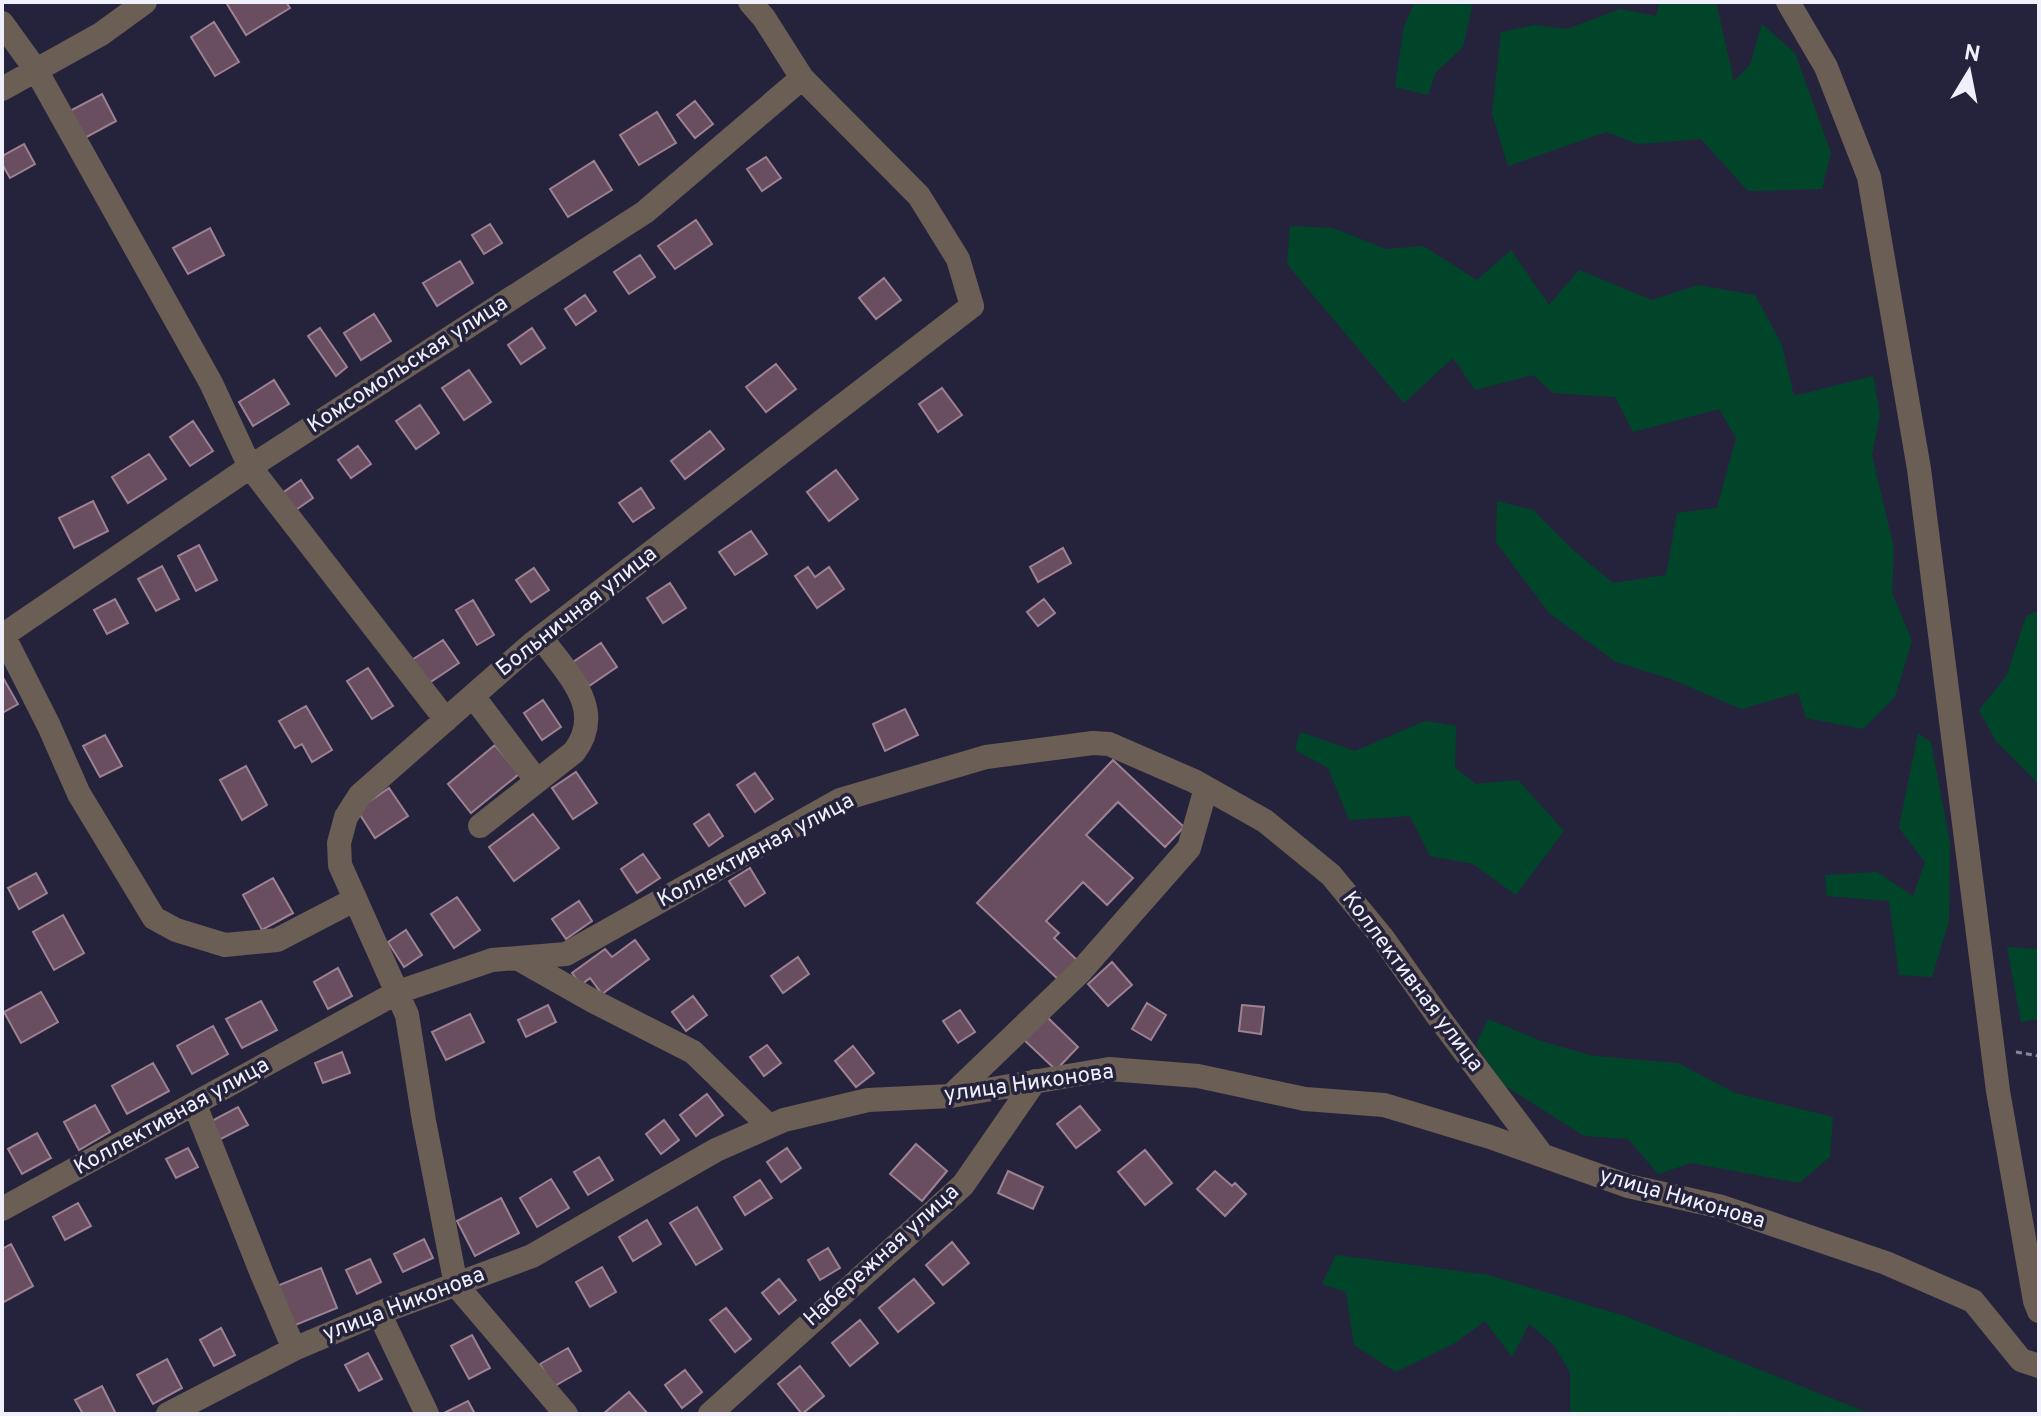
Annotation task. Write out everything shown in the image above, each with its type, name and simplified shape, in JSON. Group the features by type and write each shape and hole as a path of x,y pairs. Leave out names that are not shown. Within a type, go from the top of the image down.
{"street":[{"path":"2,89 101,34 145,2"},
{"path":"750,2 764,18 802,78"},
{"path":"1788,2 1826,67 1869,177 1919,469 1998,1091 2039,1311"},
{"path":"2,23 36,70 211,383 250,467 446,720"},
{"name":"Больничная улица","path":"456,1285 407,1015 340,865 339,843 346,817 360,795 541,637 972,306 958,259 919,196 802,78"},
{"name":"Комсомольская улица","path":"3,636 250,467 645,212 802,78"},
{"path":"3,636 49,726 79,794 154,918 176,930 225,945 277,940 354,900"},
{"path":"480,826 574,752 583,741 586,729 584,699 541,637"},
{"path":"473,696 537,781"},
{"name":"Коллективная улица","path":"2,1209 398,992 492,960 566,954 840,800 986,757 1093,743 1109,744 1206,788 1265,821 1331,875 1382,937 1542,1155"},
{"path":"951,1096 1080,972 1189,848 1206,788"},
{"path":"517,958 693,1052 769,1126"},
{"name":"улица Никонова","path":"168,1414 294,1349 379,1313 532,1256 716,1150 784,1120 868,1100 951,1096 1109,1069 1198,1076 1305,1099 1384,1105 1628,1186 1722,1207 1886,1263 1973,1301 2021,1360 2039,1366"},
{"name":"Набережная улица","path":"710,1414 963,1185 1035,1081"},
{"path":"195,1105 294,1349"},
{"path":"456,1285 566,1414"},
{"path":"379,1313 427,1414"}],"green space":[{"path":"1415,2 1473,2 1463,47 1436,72 1428,95 1395,87 1404,26"},
{"path":"1660,2 1716,2 1734,81 1750,65 1762,24 1795,53 1831,153 1822,189 1748,191 1701,139 1638,144 1606,132 1508,166 1492,113 1501,32 1535,25 1567,29 1620,9 1656,16"},
{"path":"1290,226 1333,228 1386,249 1423,246 1477,280 1511,250 1549,305 1579,270 1652,300 1698,285 1755,295 1782,345 1794,396 1873,376 1880,414 1872,455 1894,548 1892,593 1912,641 1895,697 1863,729 1806,718 1798,693 1741,709 1671,679 1616,662 1549,613 1496,542 1497,501 1533,510 1573,550 1613,583 1666,575 1677,513 1717,508 1736,438 1719,409 1633,432 1615,397 1553,393 1533,375 1475,390 1453,358 1404,403 1287,264"},
{"path":"2039,610 2039,787 1995,740 1979,710 2007,675 2026,616"},
{"path":"1425,721 1456,726 1455,768 1476,784 1518,780 1564,831 1516,895 1473,864 1430,856 1410,816 1349,820 1328,768 1295,750 1300,732 1355,751"},
{"path":"1918,733 1931,742 1950,843 1949,921 1932,977 1899,975 1889,901 1827,896 1825,875 1877,872 1913,896 1925,862 1899,828"},
{"path":"2007,947 2039,949 2039,1019 2021,1022"},
{"path":"1488,1019 1541,1041 1593,1056 1678,1063 1735,1093 1833,1117 1830,1157 1799,1183 1691,1163 1658,1174 1628,1139 1584,1136 1504,1085 1476,1045"},
{"path":"1336,1255 1488,1275 1625,1316 1871,1414 1734,1414 1733,1411 1727,1414 1570,1414 1570,1372 1554,1345 1529,1324 1512,1357 1485,1321 1455,1343 1396,1372 1354,1345 1346,1292 1322,1284"}],"building":[{"path":"286,2 290,8 246,35 227,4"},
{"path":"214,22 239,62 215,76 191,37"},
{"path":"102,94 116,121 83,139 68,112"},
{"path":"695,101 713,124 695,138 677,115"},
{"path":"657,112 676,143 639,165 620,135"},
{"path":"24,144 35,164 10,178 2,164 2,156"},
{"path":"766,157 781,178 762,191 747,169"},
{"path":"594,161 612,190 568,217 550,189"},
{"path":"696,220 712,244 675,269 658,246"},
{"path":"490,224 502,243 484,254 472,235"},
{"path":"210,228 224,255 188,274 173,248"},
{"path":"640,255 655,277 629,294 614,272"},
{"path":"460,261 473,283 437,306 423,283"},
{"path":"884,278 901,300 876,319 859,298"},
{"path":"585,295 596,311 576,325 565,309"},
{"path":"374,314 391,341 361,360 344,333"},
{"path":"320,328 347,367 336,376 308,336"},
{"path":"532,328 545,348 521,364 508,345"},
{"path":"776,364 796,389 766,412 746,387"},
{"path":"469,370 491,402 464,420 442,388"},
{"path":"274,380 289,404 253,426 239,402"},
{"path":"942,388 962,415 938,432 919,404"},
{"path":"420,405 439,433 416,449 396,421"},
{"path":"193,421 213,451 190,466 170,437"},
{"path":"710,431 724,449 685,479 671,461"},
{"path":"358,446 371,464 351,478 338,460"},
{"path":"149,454 166,479 128,503 112,477"},
{"path":"836,470 858,499 829,521 807,492"},
{"path":"301,480 313,498 290,514 278,496"},
{"path":"641,488 654,508 633,522 619,503"},
{"path":"93,501 108,531 74,548 59,518"},
{"path":"751,531 767,554 735,575 719,552"},
{"path":"199,545 217,580 196,591 178,556"},
{"path":"1063,548 1071,563 1038,582 1030,567"},
{"path":"162,566 179,599 156,611 138,579"},
{"path":"808,567 815,577 829,567 844,589 817,608 795,576"},
{"path":"534,568 549,590 531,602 516,580"},
{"path":"670,583 686,608 663,623 647,598"},
{"path":"115,599 128,623 107,634 94,610"},
{"path":"1044,599 1055,613 1038,626 1027,612"},
{"path":"473,600 494,635 477,645 456,610"},
{"path":"443,640 459,663 423,687 407,663"},
{"path":"601,643 617,667 589,686 573,662"},
{"path":"368,668 393,706 372,719 347,681"},
{"path":"2,676 18,704 2,713"},
{"path":"543,700 561,727 542,740 524,713"},
{"path":"306,706 332,750 312,762 302,744 295,748 279,721"},
{"path":"905,709 918,735 885,751 873,724"},
{"path":"105,735 122,766 100,777 83,746"},
{"path":"495,745 519,774 471,813 448,784"},
{"path":"1113,760 1184,827 1165,847 1118,802 1086,835 1133,878 1107,905 1083,882 1046,921 1059,933 1054,938 1078,961 1060,981 977,903"},
{"path":"246,766 267,805 242,820 220,780"},
{"path":"576,772 597,803 573,819 552,788"},
{"path":"755,773 773,799 755,812 737,785"},
{"path":"389,788 408,816 375,838 357,810"},
{"path":"533,814 559,848 514,881 489,847"},
{"path":"709,814 723,836 709,846 694,824"},
{"path":"643,854 660,878 637,893 621,869"},
{"path":"750,868 765,893 745,906 729,881"},
{"path":"36,873 47,893 19,909 8,888"},
{"path":"273,878 293,913 262,930 243,895"},
{"path":"457,897 480,930 454,948 431,914"},
{"path":"579,901 592,921 566,939 552,919"},
{"path":"63,915 84,953 54,970 33,932"},
{"path":"406,930 422,955 404,967 388,942"},
{"path":"635,940 649,959 602,994 590,978 581,985 572,973 605,949 612,957"},
{"path":"798,957 809,974 783,993 771,976"},
{"path":"1112,962 1132,985 1108,1006 1088,984"},
{"path":"338,968 352,996 328,1009 314,982"},
{"path":"41,992 58,1022 21,1043 4,1012"},
{"path":"693,996 707,1015 686,1031 672,1012"},
{"path":"261,1001 277,1030 242,1048 226,1019"},
{"path":"1147,1003 1166,1015 1151,1040 1132,1029"},
{"path":"548,1005 556,1022 526,1037 518,1020"},
{"path":"1242,1005 1264,1007 1261,1034 1239,1031"},
{"path":"960,1010 975,1032 958,1043 943,1021"},
{"path":"470,1014 484,1042 446,1060 432,1032"},
{"path":"1044,1014 1078,1047 1056,1070 1022,1038"},
{"path":"213,1026 228,1054 192,1074 177,1046"},
{"path":"767,1045 781,1063 764,1076 750,1057"},
{"path":"853,1046 874,1073 856,1087 835,1061"},
{"path":"342,1052 350,1073 323,1083 315,1063"},
{"path":"153,1063 169,1091 127,1114 112,1086"},
{"path":"707,1094 723,1115 696,1136 680,1115"},
{"path":"95,1105 110,1132 79,1150 64,1122"},
{"path":"1080,1106 1100,1130 1076,1148 1057,1124"},
{"path":"238,1107 248,1125 217,1141 208,1123"},
{"path":"664,1120 679,1140 661,1154 646,1134"},
{"path":"37,1133 51,1158 22,1174 8,1149"},
{"path":"916,1144 947,1171 922,1201 890,1174"},
{"path":"188,1148 198,1167 176,1178 166,1159"},
{"path":"787,1148 801,1168 781,1182 767,1162"},
{"path":"1145,1150 1172,1183 1145,1205 1118,1172"},
{"path":"599,1157 613,1180 588,1195 574,1172"},
{"path":"1008,1171 1043,1187 1033,1209 998,1193"},
{"path":"1215,1171 1246,1194 1225,1216 1197,1189"},
{"path":"551,1179 569,1208 537,1227 520,1198"},
{"path":"760,1180 772,1198 745,1215 734,1197"},
{"path":"501,1198 519,1233 475,1256 457,1221"},
{"path":"78,1203 91,1226 65,1240 53,1217"},
{"path":"697,1207 722,1249 696,1265 670,1223"},
{"path":"647,1220 661,1244 633,1261 619,1237"},
{"path":"424,1239 433,1258 403,1272 394,1254"},
{"path":"952,1242 969,1263 943,1285 926,1265"},
{"path":"11,1244 33,1286 2,1303 2,1249"},
{"path":"828,1248 840,1268 820,1280 808,1260"},
{"path":"370,1259 381,1282 357,1294 346,1270"},
{"path":"602,1267 616,1292 590,1307 576,1282"},
{"path":"321,1268 337,1308 293,1326 277,1286"},
{"path":"779,1279 796,1300 779,1314 762,1293"},
{"path":"914,1279 934,1303 898,1332 879,1308"},
{"path":"726,1308 751,1339 735,1352 710,1320"},
{"path":"860,1320 878,1343 850,1366 832,1343"},
{"path":"221,1328 235,1355 214,1366 200,1340"},
{"path":"472,1335 490,1368 469,1379 451,1346"},
{"path":"568,1348 581,1371 553,1387 540,1364"},
{"path":"368,1353 382,1379 359,1391 345,1365"},
{"path":"167,1359 182,1388 153,1404 137,1375"},
{"path":"800,1366 824,1396 802,1414 778,1384"},
{"path":"685,1370 702,1392 682,1408 665,1385"},
{"path":"102,1386 116,1414 83,1414 75,1400"},
{"path":"629,1392 648,1414 603,1414"},
{"path":"468,1401 475,1414 442,1414"}]}
